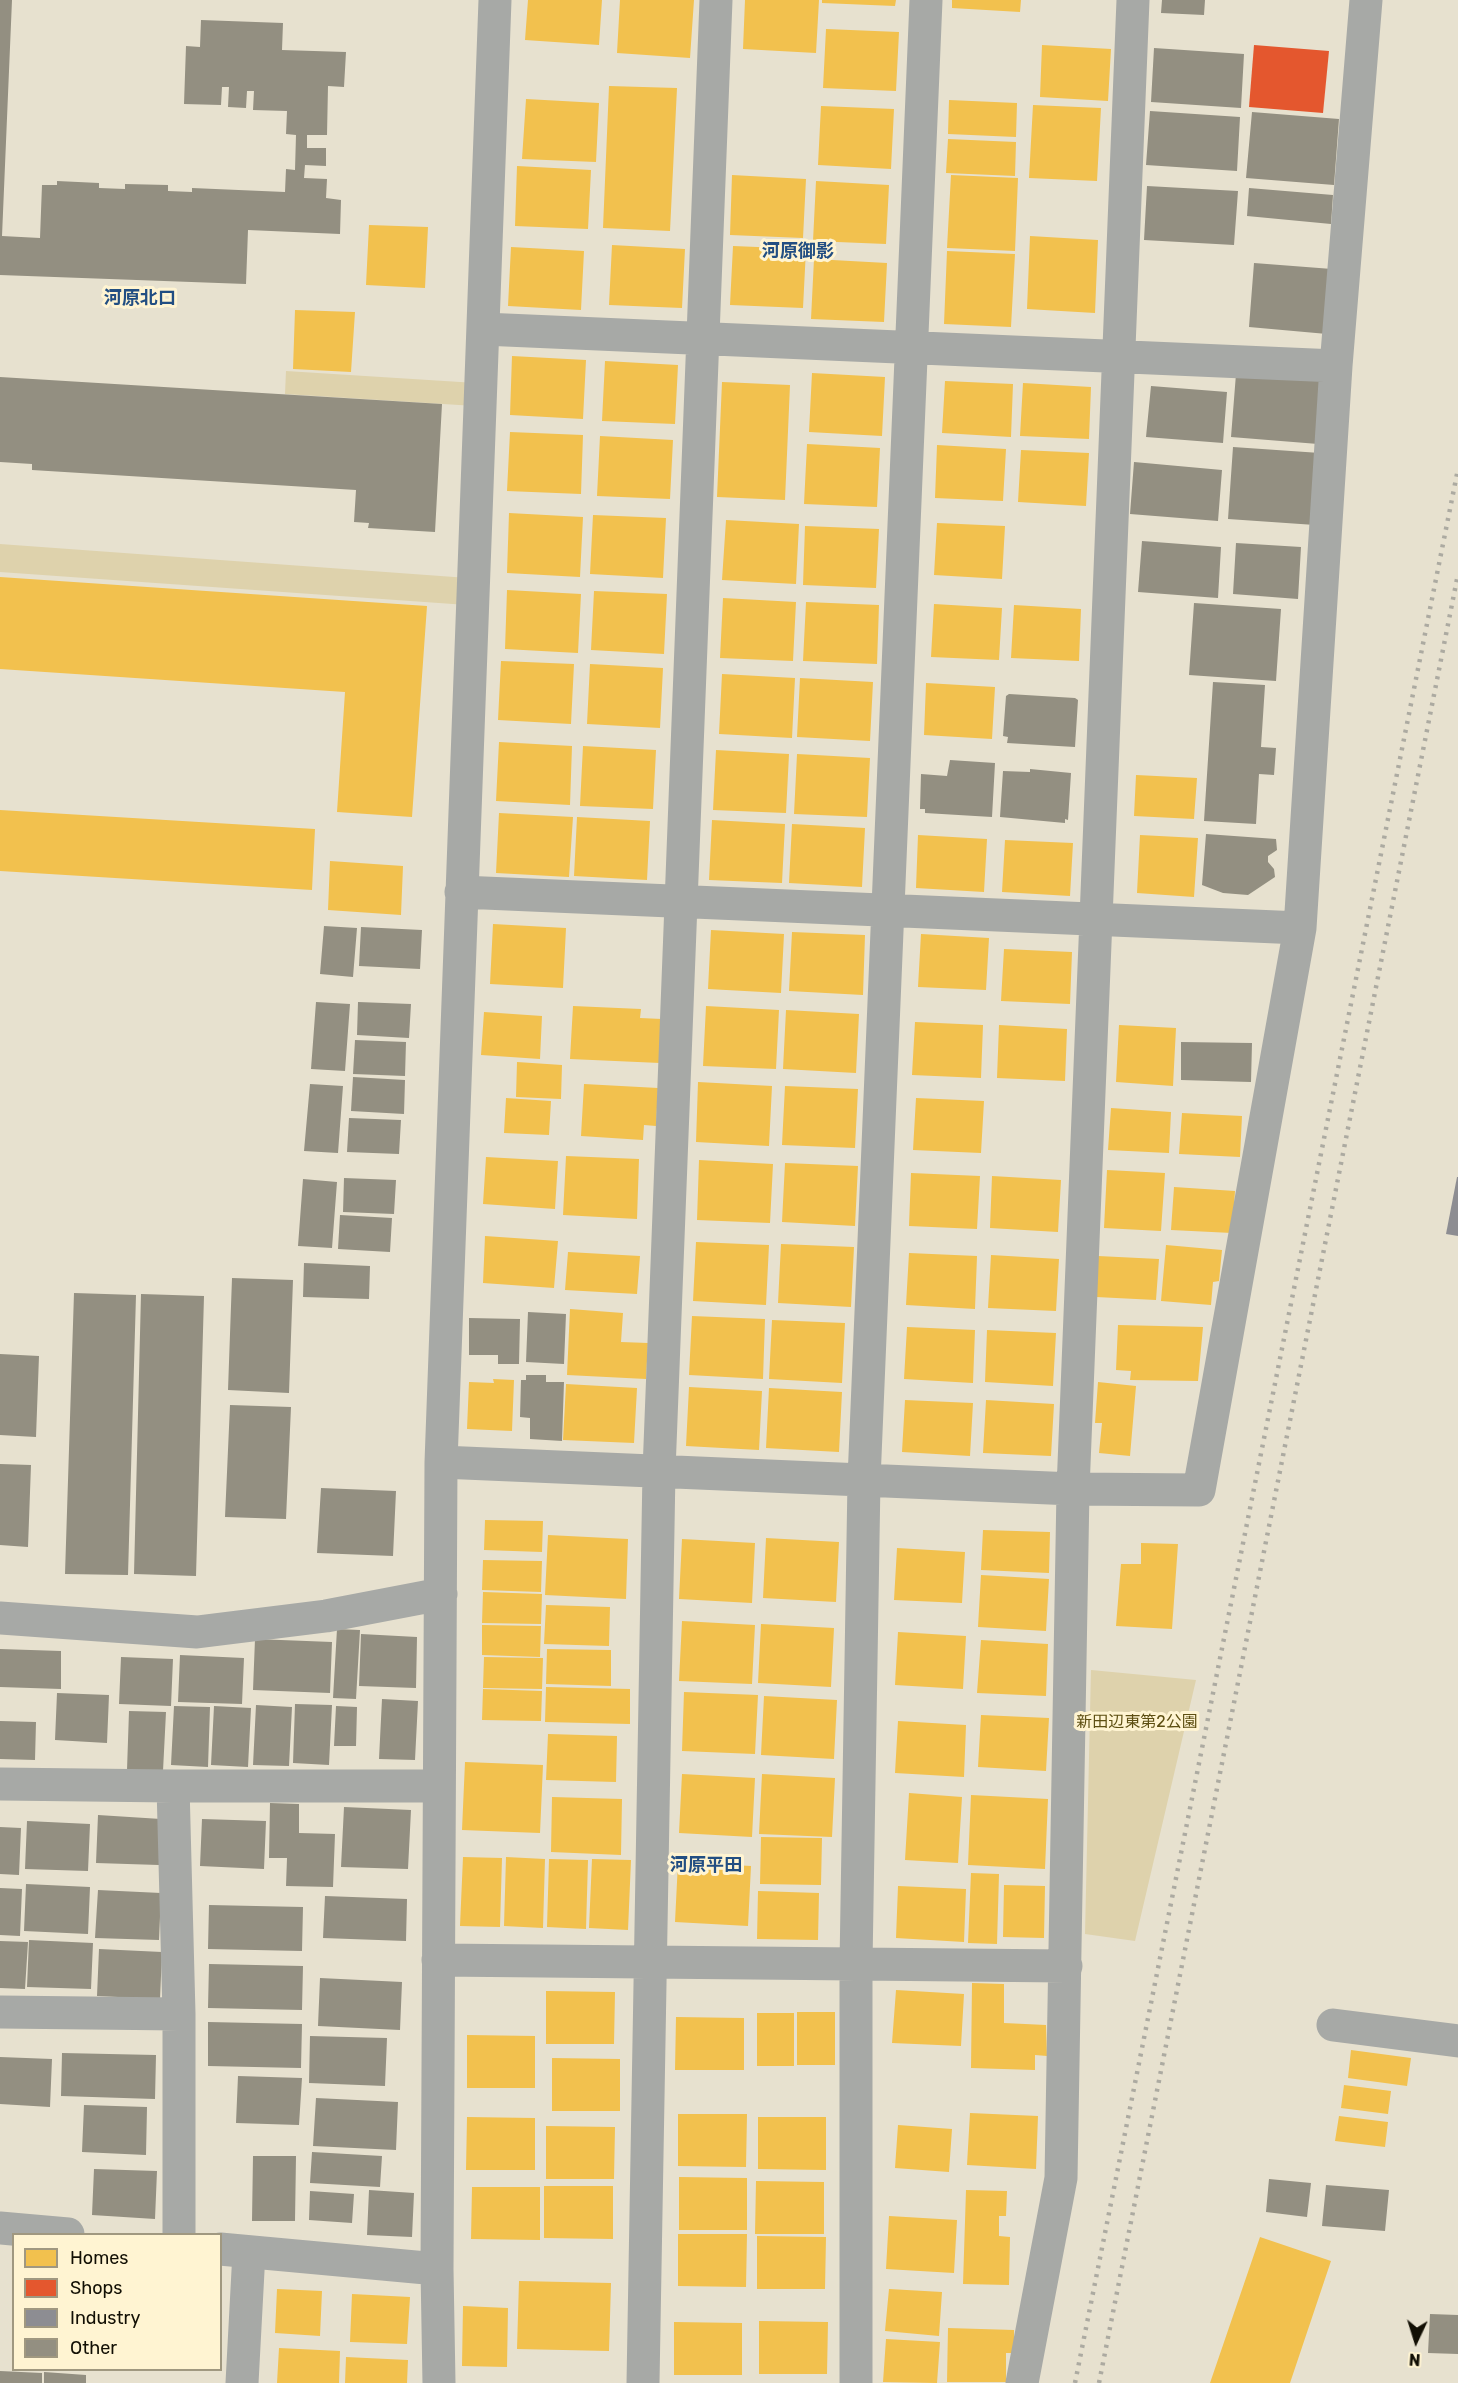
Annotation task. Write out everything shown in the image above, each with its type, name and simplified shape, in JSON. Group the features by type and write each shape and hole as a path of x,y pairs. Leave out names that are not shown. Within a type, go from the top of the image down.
{"street":[{"path":"439,2383 436,2269 441,1462 495,0"},
{"path":"643,2383 659,1471 716,0"},
{"path":"856,2383 856,1964 864,1480 890,910 926,0"},
{"path":"1022,2383 1061,2178 1073,1489 1132,0"},
{"path":"441,1462 1073,1489 1199,1490 1300,928 1336,366 1366,0"},
{"path":"483,329 1336,366"},
{"path":"461,892 1300,928"},
{"path":"0,1618 198,1632 326,1616 441,1594"},
{"path":"0,1784 440,1786"},
{"path":"173,1786 179,2014 179,2233"},
{"path":"438,1960 1066,1966"},
{"path":"0,2012 179,2014"},
{"path":"1333,2025 1458,2042"},
{"path":"0,2228 49,2233"},
{"path":"242,2383 235,2251 436,2269"}],"green space":[{"path":"286,371 476,383 475,406 285,394"},
{"path":"0,544 468,578 467,605 0,572"},
{"name":"新田辺東第2公園","path":"1091,1670 1196,1680 1135,1941 1085,1934"}],"building: Homes":[{"path":"528,0 602,0 599,45 525,40"},
{"path":"620,0 694,0 690,58 617,53"},
{"path":"745,0 819,0 816,53 743,49"},
{"path":"822,0 896,0 895,6 822,3"},
{"path":"952,0 1021,0 1020,12 952,8"},
{"path":"826,29 899,32 896,91 823,88"},
{"path":"1042,45 1111,49 1108,101 1040,97"},
{"path":"609,86 677,88 670,231 603,228"},
{"path":"526,99 599,103 596,162 522,159"},
{"path":"949,100 1017,103 1016,137 948,134"},
{"path":"1033,105 1101,108 1097,181 1029,178"},
{"path":"821,106 894,109 891,169 818,165"},
{"path":"948,139 1016,142 1015,176 946,173"},
{"path":"517,166 591,170 588,229 515,226"},
{"path":"732,175 806,179 803,238 730,235"},
{"path":"951,175 1018,178 1015,251 947,248"},
{"path":"816,181 889,185 886,244 813,241"},
{"path":"369,225 428,227 425,288 366,285"},
{"path":"1030,236 1098,240 1095,313 1027,309"},
{"path":"612,245 685,249 682,308 609,305"},
{"path":"733,246 806,249 803,308 730,305"},
{"path":"511,247 584,251 581,310 508,306"},
{"path":"947,251 1015,254 1011,327 944,324"},
{"path":"814,259 887,263 884,322 811,319"},
{"path":"295,310 355,312 351,372 293,369"},
{"path":"512,356 586,360 583,419 510,415"},
{"path":"605,361 678,365 675,424 602,421"},
{"path":"812,373 885,377 882,436 809,432"},
{"path":"945,381 1013,384 1011,437 942,433"},
{"path":"722,382 790,385 785,500 717,497"},
{"path":"1023,383 1091,387 1089,439 1020,436"},
{"path":"510,432 583,435 581,494 507,491"},
{"path":"600,436 673,440 670,499 597,496"},
{"path":"807,444 880,448 877,507 804,504"},
{"path":"937,445 1006,449 1003,501 935,498"},
{"path":"1021,450 1089,453 1086,506 1018,502"},
{"path":"509,513 583,517 580,577 507,573"},
{"path":"593,515 666,518 663,578 590,574"},
{"path":"726,520 799,524 796,584 722,580"},
{"path":"937,523 1005,526 1002,579 934,575"},
{"path":"805,526 879,529 876,588 803,585"},
{"path":"0,577 427,606 412,817 337,812 345,692 0,669"},
{"path":"507,590 581,594 578,653 505,649"},
{"path":"594,591 667,594 664,654 591,650"},
{"path":"723,598 796,602 793,661 720,658"},
{"path":"806,602 879,605 877,664 803,661"},
{"path":"934,604 1002,608 999,660 931,657"},
{"path":"1014,605 1081,609 1079,661 1011,658"},
{"path":"501,661 574,664 571,724 498,720"},
{"path":"590,664 663,668 660,728 587,724"},
{"path":"722,674 795,678 792,738 719,734"},
{"path":"800,678 873,682 870,741 797,737"},
{"path":"926,683 995,687 992,739 924,735"},
{"path":"499,742 572,746 570,805 496,801"},
{"path":"583,746 656,750 653,809 580,806"},
{"path":"716,750 789,754 786,813 713,810"},
{"path":"797,754 870,758 867,817 794,814"},
{"path":"1136,775 1197,778 1194,819 1134,816"},
{"path":"0,810 315,829 312,890 0,871"},
{"path":"499,813 573,817 569,877 496,873"},
{"path":"577,817 650,821 647,880 574,876"},
{"path":"712,820 785,824 782,883 709,880"},
{"path":"792,824 865,828 862,887 789,883"},
{"path":"918,835 987,839 984,892 916,888"},
{"path":"1140,835 1198,838 1194,897 1137,893"},
{"path":"1005,840 1073,843 1070,896 1002,892"},
{"path":"330,861 403,866 401,915 328,910"},
{"path":"493,924 566,928 563,988 490,984"},
{"path":"711,930 784,934 781,993 708,989"},
{"path":"792,932 865,935 863,995 789,991"},
{"path":"921,934 989,938 986,990 918,987"},
{"path":"1004,949 1072,952 1070,1004 1001,1001"},
{"path":"573,1006 641,1009 640,1018 662,1019 660,1063 570,1059"},
{"path":"706,1006 779,1010 776,1069 703,1066"},
{"path":"786,1010 859,1014 856,1073 783,1069"},
{"path":"484,1012 542,1016 540,1059 481,1055"},
{"path":"915,1022 983,1025 981,1078 912,1075"},
{"path":"999,1025 1067,1029 1065,1081 997,1078"},
{"path":"1119,1025 1176,1028 1173,1086 1116,1082"},
{"path":"517,1062 562,1065 561,1099 516,1097"},
{"path":"698,1082 772,1086 769,1146 696,1142"},
{"path":"584,1084 658,1088 656,1126 644,1125 643,1140 581,1136"},
{"path":"785,1086 858,1089 855,1148 782,1145"},
{"path":"506,1098 551,1101 549,1135 504,1133"},
{"path":"916,1098 984,1101 981,1153 913,1150"},
{"path":"1111,1108 1171,1112 1169,1153 1108,1150"},
{"path":"1182,1113 1242,1116 1240,1157 1179,1154"},
{"path":"566,1156 639,1159 637,1219 563,1215"},
{"path":"486,1157 558,1161 555,1209 483,1204"},
{"path":"699,1160 773,1164 770,1223 697,1220"},
{"path":"785,1163 858,1166 855,1226 782,1222"},
{"path":"1107,1170 1165,1173 1161,1231 1104,1228"},
{"path":"911,1173 980,1176 977,1229 909,1226"},
{"path":"992,1176 1061,1180 1058,1232 990,1228"},
{"path":"1174,1187 1235,1191 1232,1233 1171,1230"},
{"path":"485,1236 558,1241 554,1288 483,1283"},
{"path":"696,1242 769,1245 766,1305 693,1301"},
{"path":"781,1244 854,1247 851,1307 778,1303"},
{"path":"1166,1245 1222,1250 1219,1281 1213,1282 1211,1305 1161,1301"},
{"path":"568,1252 640,1256 637,1294 565,1290"},
{"path":"909,1253 977,1256 975,1309 906,1305"},
{"path":"991,1255 1059,1259 1056,1311 988,1308"},
{"path":"1098,1256 1159,1259 1156,1300 1096,1297"},
{"path":"570,1309 623,1313 621,1342 648,1343 646,1379 567,1375"},
{"path":"692,1316 765,1319 763,1379 689,1375"},
{"path":"772,1320 845,1323 842,1383 769,1379"},
{"path":"1118,1325 1203,1327 1198,1381 1130,1380 1131,1371 1116,1370"},
{"path":"907,1327 975,1330 973,1383 904,1379"},
{"path":"987,1330 1056,1333 1053,1386 985,1382"},
{"path":"493,1379 514,1380 512,1431 467,1429 469,1382 494,1383"},
{"path":"1098,1382 1136,1386 1130,1456 1099,1453 1102,1423 1095,1423"},
{"path":"566,1384 637,1388 634,1443 563,1440"},
{"path":"689,1387 762,1391 759,1450 686,1446"},
{"path":"769,1388 842,1392 839,1452 766,1448"},
{"path":"905,1400 973,1403 970,1456 902,1452"},
{"path":"986,1400 1054,1404 1051,1456 983,1453"},
{"path":"485,1520 543,1521 542,1552 484,1550"},
{"path":"983,1530 1050,1532 1049,1573 981,1570"},
{"path":"548,1535 628,1539 626,1599 545,1595"},
{"path":"766,1538 839,1542 836,1602 763,1598"},
{"path":"682,1539 755,1543 752,1603 679,1599"},
{"path":"1141,1543 1178,1544 1172,1629 1116,1626 1121,1564 1141,1564"},
{"path":"897,1548 965,1552 962,1603 894,1600"},
{"path":"483,1560 542,1561 541,1592 482,1590"},
{"path":"981,1575 1049,1579 1046,1631 978,1627"},
{"path":"483,1592 542,1594 541,1624 482,1623"},
{"path":"546,1605 610,1607 609,1646 544,1644"},
{"path":"682,1621 755,1625 752,1684 679,1681"},
{"path":"761,1624 834,1628 831,1687 758,1683"},
{"path":"482,1625 541,1626 540,1657 482,1655"},
{"path":"898,1632 966,1636 963,1689 895,1685"},
{"path":"981,1640 1048,1644 1046,1696 977,1693"},
{"path":"547,1649 611,1650 611,1686 546,1684"},
{"path":"484,1657 543,1658 542,1689 483,1688"},
{"path":"546,1687 630,1689 630,1724 545,1722"},
{"path":"483,1689 542,1691 541,1721 482,1720"},
{"path":"684,1692 758,1695 755,1754 682,1751"},
{"path":"764,1696 837,1700 834,1759 761,1755"},
{"path":"981,1715 1049,1718 1046,1771 978,1767"},
{"path":"898,1721 966,1725 964,1777 895,1773"},
{"path":"548,1734 617,1736 616,1782 546,1780"},
{"path":"465,1762 543,1765 540,1833 462,1830"},
{"path":"682,1774 755,1778 752,1837 679,1833"},
{"path":"762,1774 835,1778 832,1837 759,1834"},
{"path":"909,1793 962,1797 958,1863 905,1860"},
{"path":"971,1795 1048,1799 1045,1869 968,1865"},
{"path":"552,1797 622,1799 621,1855 551,1852"},
{"path":"761,1837 822,1838 821,1885 760,1884"},
{"path":"463,1857 502,1858 500,1927 460,1926"},
{"path":"506,1857 545,1859 543,1928 504,1926"},
{"path":"549,1859 588,1860 586,1929 547,1927"},
{"path":"592,1859 631,1860 628,1930 589,1928"},
{"path":"678,1862 751,1866 748,1926 675,1922"},
{"path":"971,1873 999,1874 997,1944 968,1943"},
{"path":"1004,1885 1045,1886 1044,1938 1003,1937"},
{"path":"898,1886 966,1889 964,1942 896,1938"},
{"path":"758,1891 819,1893 818,1940 757,1939"},
{"path":"972,1983 1004,1984 1004,2023 1046,2025 1047,2056 1035,2055 1035,2070 971,2068"},
{"path":"896,1990 964,1994 961,2046 892,2043"},
{"path":"546,1991 615,1992 614,2044 546,2044"},
{"path":"797,2012 835,2012 835,2065 797,2065"},
{"path":"757,2013 794,2013 794,2066 757,2066"},
{"path":"676,2017 744,2018 744,2070 675,2070"},
{"path":"467,2035 535,2036 535,2088 467,2088"},
{"path":"1351,2050 1411,2058 1407,2086 1348,2078"},
{"path":"552,2058 620,2059 620,2111 552,2111"},
{"path":"1344,2085 1391,2091 1388,2114 1341,2108"},
{"path":"970,2113 1038,2116 1036,2169 967,2165"},
{"path":"678,2114 747,2114 746,2167 678,2166"},
{"path":"1339,2116 1388,2122 1385,2147 1335,2141"},
{"path":"467,2117 535,2118 535,2170 466,2170"},
{"path":"758,2117 826,2117 826,2170 758,2169"},
{"path":"898,2125 952,2129 949,2172 895,2168"},
{"path":"546,2126 615,2127 614,2179 546,2179"},
{"path":"679,2177 747,2178 747,2230 679,2230"},
{"path":"756,2181 824,2182 824,2234 755,2234"},
{"path":"544,2186 613,2186 613,2239 544,2238"},
{"path":"472,2187 540,2187 540,2240 471,2239"},
{"path":"966,2190 1007,2191 1006,2216 999,2216 999,2236 1010,2237 1009,2285 963,2284"},
{"path":"889,2216 957,2220 954,2273 886,2269"},
{"path":"678,2234 747,2234 746,2287 678,2286"},
{"path":"757,2236 826,2237 825,2289 757,2289"},
{"path":"1260,2237 1331,2261 1290,2383 1210,2383"},
{"path":"519,2281 611,2283 609,2351 517,2349"},
{"path":"277,2289 322,2291 320,2336 275,2333"},
{"path":"889,2289 942,2292 939,2336 885,2331"},
{"path":"352,2294 410,2297 407,2344 350,2342"},
{"path":"463,2306 508,2308 507,2367 462,2366"},
{"path":"759,2321 828,2322 827,2374 759,2374"},
{"path":"674,2322 742,2323 742,2375 674,2375"},
{"path":"948,2328 1014,2330 1014,2353 1006,2353 1006,2382 947,2382"},
{"path":"886,2339 940,2342 937,2383 883,2382"},
{"path":"279,2348 340,2351 339,2383 277,2383"},
{"path":"346,2357 408,2360 407,2383 345,2383"}],"building: Shops":[{"path":"1254,45 1329,51 1323,113 1249,107"}],"building: Industry":[{"path":"1458,1177 1458,1236 1446,1234"}],"building: Other":[{"path":"0,0 12,0 2,236 40,238 42,185 57,185 57,181 99,183 99,188 125,189 125,184 168,185 168,191 192,192 192,188 285,192 286,169 295,170 296,135 286,134 287,111 253,110 254,91 247,91 246,108 228,107 229,87 222,87 221,105 184,104 186,46 200,47 201,20 283,23 282,50 346,52 344,87 328,86 327,135 307,135 307,148 326,148 326,166 305,165 304,178 327,179 326,198 341,200 340,234 248,230 246,284 0,275"},
{"path":"1162,0 1205,0 1204,15 1161,13"},
{"path":"1154,48 1244,54 1241,108 1151,102"},
{"path":"1150,111 1240,117 1237,171 1146,165"},
{"path":"1252,112 1339,119 1334,185 1246,178"},
{"path":"1147,186 1238,191 1234,245 1144,240"},
{"path":"1249,188 1333,195 1331,224 1247,216"},
{"path":"1254,263 1332,269 1327,334 1249,327"},
{"path":"1236,374 1323,381 1318,444 1231,437"},
{"path":"0,377 442,404 435,532 368,528 369,523 354,522 356,490 32,470 32,464 0,462"},
{"path":"1151,386 1227,392 1223,443 1146,437"},
{"path":"1233,447 1320,453 1315,525 1228,519"},
{"path":"1134,462 1222,470 1218,521 1130,514"},
{"path":"1142,541 1221,547 1218,598 1138,592"},
{"path":"1236,543 1301,547 1298,599 1233,594"},
{"path":"1194,603 1281,609 1276,681 1189,675"},
{"path":"1213,682 1265,685 1261,747 1276,748 1274,775 1259,774 1256,824 1204,821"},
{"path":"1009,694 1078,700 1075,747 1007,743 1008,737 1003,736 1006,696"},
{"path":"950,760 995,763 992,817 925,813 925,809 920,809 921,774 947,776"},
{"path":"1030,769 1071,773 1068,820 1065,819 1065,823 1000,817 1003,771 1030,772"},
{"path":"1206,834 1276,839 1277,850 1268,856 1268,862 1274,869 1275,877 1248,895 1223,893 1202,885"},
{"path":"324,926 357,928 353,977 320,974"},
{"path":"361,927 422,930 420,969 359,966"},
{"path":"316,1002 350,1004 345,1071 311,1069"},
{"path":"358,1002 411,1004 409,1038 357,1035"},
{"path":"355,1040 406,1042 405,1076 353,1074"},
{"path":"1181,1042 1252,1043 1251,1082 1181,1080"},
{"path":"353,1077 405,1080 404,1114 351,1111"},
{"path":"310,1084 343,1086 338,1153 304,1151"},
{"path":"349,1118 401,1120 399,1154 347,1152"},
{"path":"344,1178 396,1180 394,1214 343,1212"},
{"path":"303,1179 337,1182 332,1248 298,1246"},
{"path":"340,1215 392,1218 390,1252 338,1249"},
{"path":"304,1263 370,1266 369,1299 303,1297"},
{"path":"232,1278 293,1280 289,1393 228,1390"},
{"path":"74,1293 136,1295 128,1575 65,1574"},
{"path":"141,1294 204,1296 196,1576 134,1574"},
{"path":"528,1312 566,1314 564,1364 526,1362"},
{"path":"469,1318 520,1319 519,1364 498,1364 498,1355 469,1355"},
{"path":"0,1354 39,1356 36,1437 0,1435"},
{"path":"526,1375 546,1375 546,1382 564,1382 562,1441 530,1439 530,1418 520,1417 521,1380 526,1380"},
{"path":"230,1405 291,1407 286,1519 225,1517"},
{"path":"0,1464 31,1465 28,1547 0,1545"},
{"path":"321,1488 396,1491 393,1556 317,1553"},
{"path":"337,1629 360,1630 356,1699 333,1698"},
{"path":"361,1634 417,1637 416,1688 359,1686"},
{"path":"255,1639 332,1642 330,1693 253,1690"},
{"path":"0,1649 61,1651 61,1689 0,1687"},
{"path":"180,1655 244,1658 242,1704 178,1702"},
{"path":"121,1657 173,1659 171,1706 119,1704"},
{"path":"57,1693 109,1695 107,1743 55,1740"},
{"path":"382,1699 418,1701 415,1760 379,1759"},
{"path":"295,1704 332,1705 329,1765 293,1763"},
{"path":"256,1705 292,1707 289,1766 253,1765"},
{"path":"174,1706 210,1707 208,1767 171,1765"},
{"path":"214,1706 251,1708 248,1767 211,1765"},
{"path":"336,1706 357,1707 356,1746 334,1746"},
{"path":"129,1711 166,1712 163,1771 127,1770"},
{"path":"0,1721 36,1722 35,1760 0,1759"},
{"path":"270,1803 299,1804 299,1833 335,1834 333,1887 286,1886 287,1858 269,1858"},
{"path":"344,1807 411,1810 408,1869 341,1867"},
{"path":"98,1815 161,1819 159,1865 96,1863"},
{"path":"202,1819 266,1821 264,1869 200,1866"},
{"path":"27,1821 90,1824 88,1871 25,1869"},
{"path":"0,1827 21,1828 19,1875 0,1874"},
{"path":"26,1884 90,1887 88,1934 24,1931"},
{"path":"0,1888 22,1889 20,1936 0,1935"},
{"path":"98,1890 161,1893 159,1940 95,1938"},
{"path":"325,1896 407,1899 406,1941 323,1938"},
{"path":"209,1905 303,1907 302,1951 208,1949"},
{"path":"29,1940 93,1943 91,1989 27,1987"},
{"path":"0,1941 28,1942 25,1989 0,1988"},
{"path":"99,1949 162,1952 160,1999 97,1996"},
{"path":"209,1964 303,1966 302,2010 208,2008"},
{"path":"320,1978 402,1982 400,2030 318,2026"},
{"path":"208,2022 302,2024 301,2068 208,2066"},
{"path":"310,2036 387,2038 385,2086 309,2083"},
{"path":"62,2053 156,2055 155,2099 61,2096"},
{"path":"0,2057 52,2059 50,2107 0,2104"},
{"path":"238,2076 302,2078 299,2125 236,2123"},
{"path":"316,2098 398,2102 396,2150 313,2146"},
{"path":"84,2105 147,2107 146,2155 82,2152"},
{"path":"312,2152 382,2156 380,2187 310,2183"},
{"path":"253,2156 296,2156 295,2221 252,2221"},
{"path":"94,2169 157,2171 155,2219 92,2215"},
{"path":"1269,2179 1311,2183 1307,2217 1266,2212"},
{"path":"1326,2185 1389,2190 1385,2231 1322,2226"},
{"path":"369,2190 414,2193 412,2237 367,2235"},
{"path":"310,2191 354,2194 352,2223 309,2220"},
{"path":"1430,2314 1458,2315 1458,2354 1428,2353"},
{"path":"0,2371 42,2373 42,2383 0,2383"},
{"path":"44,2372 86,2375 86,2383 44,2383"}],"railway":[{"path":"1075,2383 1458,469"},
{"path":"1099,2383 1458,574"}],"district":[{"name":"河原御影","path":"798,252"},
{"name":"河原北口","path":"140,299"},
{"name":"河原平田","path":"706,1866"}]}
